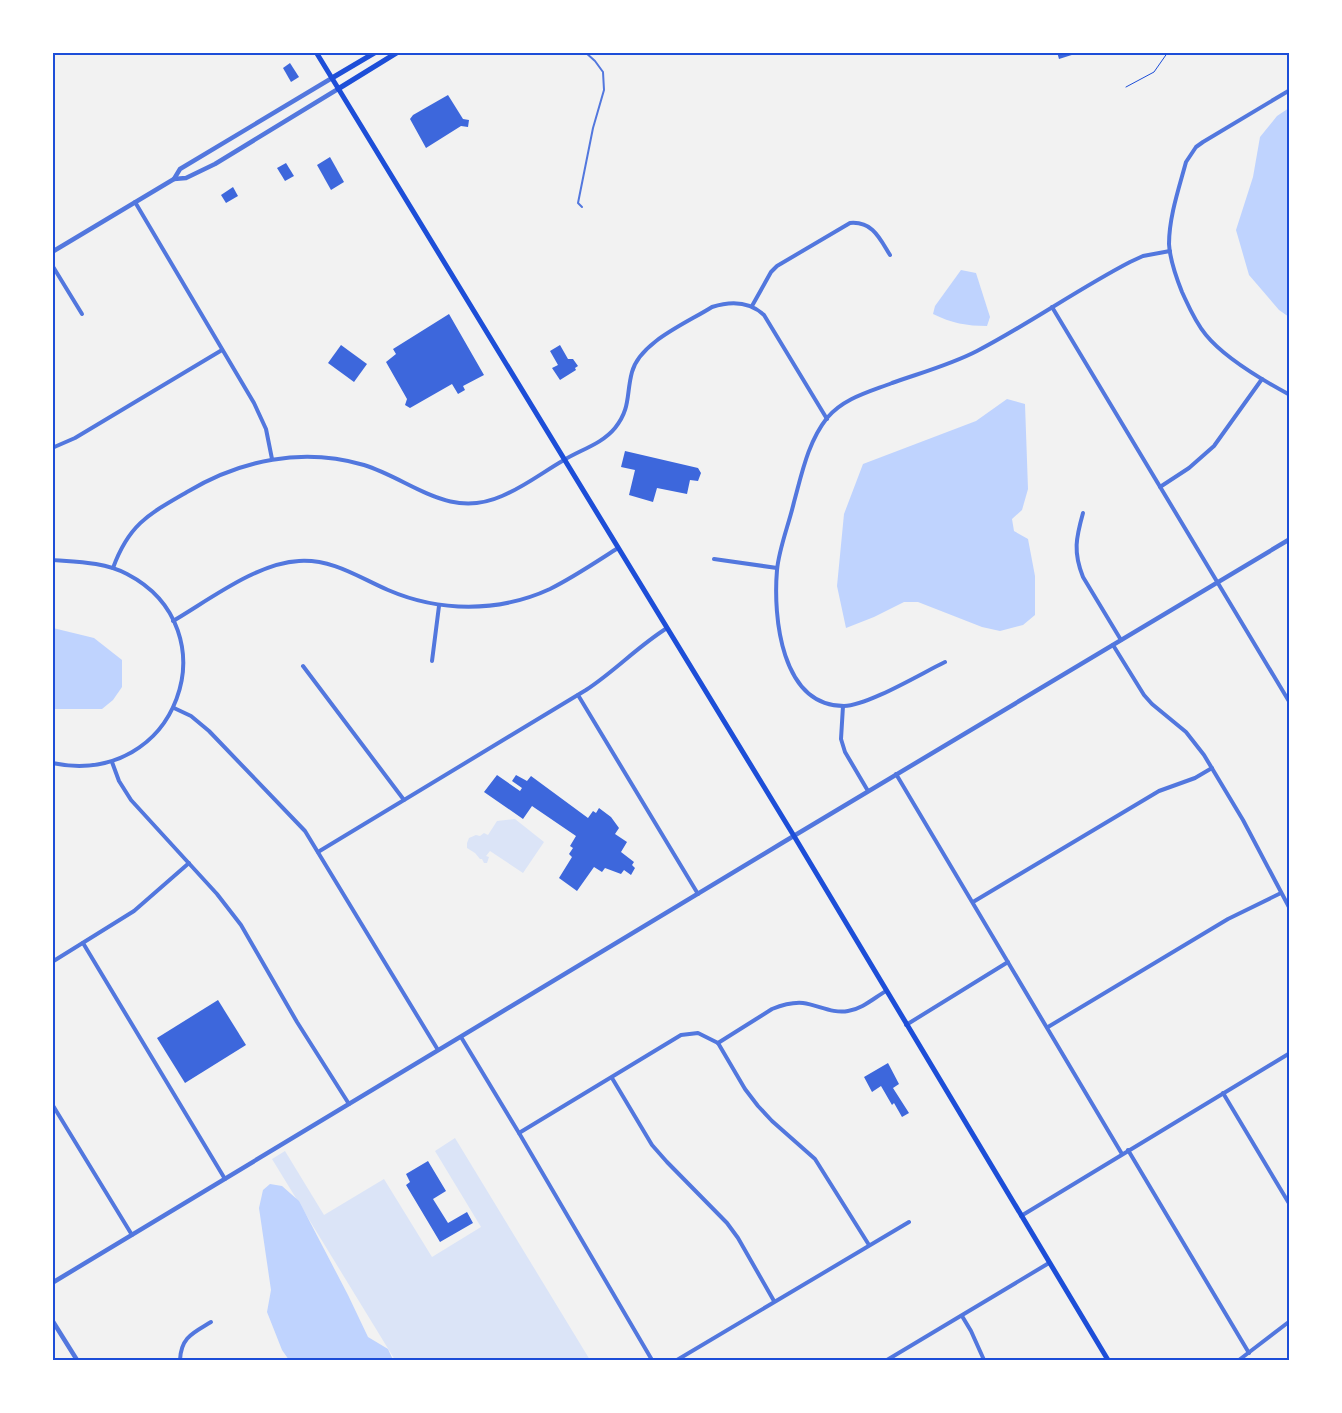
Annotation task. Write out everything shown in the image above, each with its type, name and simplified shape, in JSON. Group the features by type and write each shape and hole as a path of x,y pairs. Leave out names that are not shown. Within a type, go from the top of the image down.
{"main road":[{"path":"316,52 794,836 1108,1360"},
{"path":"332,78 376,52"},
{"path":"338,89 398,52"}],"street":[{"path":"174,179 180,169 332,78"},
{"path":"52,252 174,179 186,178 216,164 338,89"},
{"path":"1290,90 1203,142 1190,154 1186,162 1170,230 1170,251 1178,282 1191,312 1201,329 1216,346 1262,379 1290,395"},
{"path":"135,202 261,415 272,459"},
{"path":"752,306 766,280 777,266 850,223 857,222 870,226 890,255"},
{"path":"945,662 860,704 843,706 824,702 814,697 805,690 792,674 779,629 777,568 806,459 818,431 827,419 844,403 855,397 975,352 1130,262 1143,256 1170,251"},
{"path":"52,265 82,314"},
{"path":"114,568 121,548 128,536 136,526 151,514 216,476 252,463 272,459 299,456 347,461 382,472 440,500 466,504 502,496 564,459 604,438 620,421 629,399 632,372 640,355 648,347 712,307 733,303 752,306 764,315 827,419"},
{"path":"1052,307 1290,703"},
{"path":"52,448 74,438 222,350"},
{"path":"1160,487 1189,468 1214,446 1262,379"},
{"path":"1083,513 1076,539 1079,567 1083,577 1121,640"},
{"path":"52,1283 896,774 1290,539"},
{"path":"173,621 259,570 272,565 300,560 341,567 402,596 440,606 475,607 495,606 531,597 567,580 618,548"},
{"path":"714,559 777,568"},
{"path":"52,560 90,563 114,568 132,576 148,588 166,609 173,621 181,643 183,670 174,708 158,732 137,750 112,762 85,767 52,763"},
{"path":"432,660 440,606"},
{"path":"318,852 601,681 641,645 667,628"},
{"path":"1113,645 1144,695 1197,744 1243,820 1290,909"},
{"path":"303,666 404,800"},
{"path":"578,695 698,894"},
{"path":"843,706 841,740 845,752 868,791"},
{"path":"174,708 191,716 209,731 305,831 438,1050"},
{"path":"112,762 124,790 217,894 241,925 297,1022 349,1104"},
{"path":"973,902 1159,791 1195,778 1212,768"},
{"path":"896,774 1122,1154"},
{"path":"52,962 134,912 189,863"},
{"path":"1048,1027 1228,919 1281,893"},
{"path":"83,943 226,1179"},
{"path":"906,1025 1008,962"},
{"path":"718,1043 772,1009 782,1005 803,1003 832,1011 848,1011 863,1005 886,991"},
{"path":"520,1133 681,1035 698,1033 718,1043 745,1089 758,1106 815,1159 869,1245"},
{"path":"460,1037 520,1133 652,1360"},
{"path":"1021,1216 1290,1053"},
{"path":"612,1078 652,1145 727,1223 738,1238 774,1301"},
{"path":"1223,1093 1290,1205"},
{"path":"52,1104 132,1235"},
{"path":"1128,1150 1249,1353"},
{"path":"677,1360 909,1222"},
{"path":"888,1360 1049,1263"},
{"path":"962,1316 984,1360"},
{"path":"52,1320 77,1360"},
{"path":"1240,1360 1290,1321"},
{"path":"180,1360 181,1351 186,1339 211,1322"}],"lane":[{"path":"582,207 578,203 593,128 604,90 603,72 585,52"}],"path":[{"path":"1126,87 1154,72 1168,52"}],"shaded area":[{"path":"515,819 544,842 523,873 490,851 486,856 489,857 487,863 484,863 482,859 467,848 469,838 476,835 480,836 484,833 488,835 497,821"},
{"path":"455,1138 590,1360 395,1360 272,1159 285,1151 324,1215 384,1179 432,1257 481,1227 435,1151"}],"water":[{"path":"1289,108 1289,317 1279,310 1249,275 1236,230 1253,177 1260,137 1277,116"},
{"path":"961,270 976,273 990,317 987,326 959,323 933,314 935,306"},
{"path":"1007,399 1025,404 1028,489 1022,510 1012,519 1014,531 1028,539 1035,576 1035,615 1023,625 1000,631 982,627 918,602 904,602 846,628 837,586 844,514 863,464 976,421"},
{"path":"53,628 94,638 122,660 122,687 113,700 102,709 53,709"},
{"path":"270,1184 282,1186 299,1201 368,1337 388,1349 393,1360 340,1360 339,1358 327,1360 289,1360 282,1350 267,1312 271,1290 259,1208 263,1190"}],"building":[{"path":"1057,52 1078,52 1078,53 1059,59"},
{"path":"290,63 299,77 291,82 283,68"},
{"path":"448,95 463,119 469,120 468,127 461,126 426,148 410,119 413,115"},
{"path":"330,157 344,182 331,190 317,165"},
{"path":"286,163 294,176 285,181 277,168"},
{"path":"233,187 238,196 226,203 221,195"},
{"path":"449,314 484,375 463,386 465,390 458,394 452,384 410,408 405,405 407,399 386,362 396,354 393,349"},
{"path":"341,345 367,364 354,382 328,363"},
{"path":"560,345 568,359 573,359 578,366 575,368 576,370 560,380 552,368 558,365 550,351"},
{"path":"625,451 698,468 701,473 698,481 690,480 687,494 657,488 653,502 629,495 635,470 621,467"},
{"path":"497,775 520,791 522,788 512,781 516,775 527,781 531,776 588,818 593,811 596,813 599,808 611,817 619,828 615,834 627,842 621,852 634,862 632,865 635,868 631,875 624,870 621,874 605,868 602,872 594,867 577,891 559,878 572,857 569,854 573,848 570,846 576,836 532,806 523,819 484,792"},
{"path":"218,1000 246,1045 185,1083 157,1038"},
{"path":"888,1063 899,1084 893,1088 909,1113 902,1117 894,1103 892,1105 881,1086 872,1092 864,1077"},
{"path":"428,1161 446,1191 433,1199 448,1223 467,1212 473,1223 440,1242 406,1185 410,1182 406,1174"}]}
